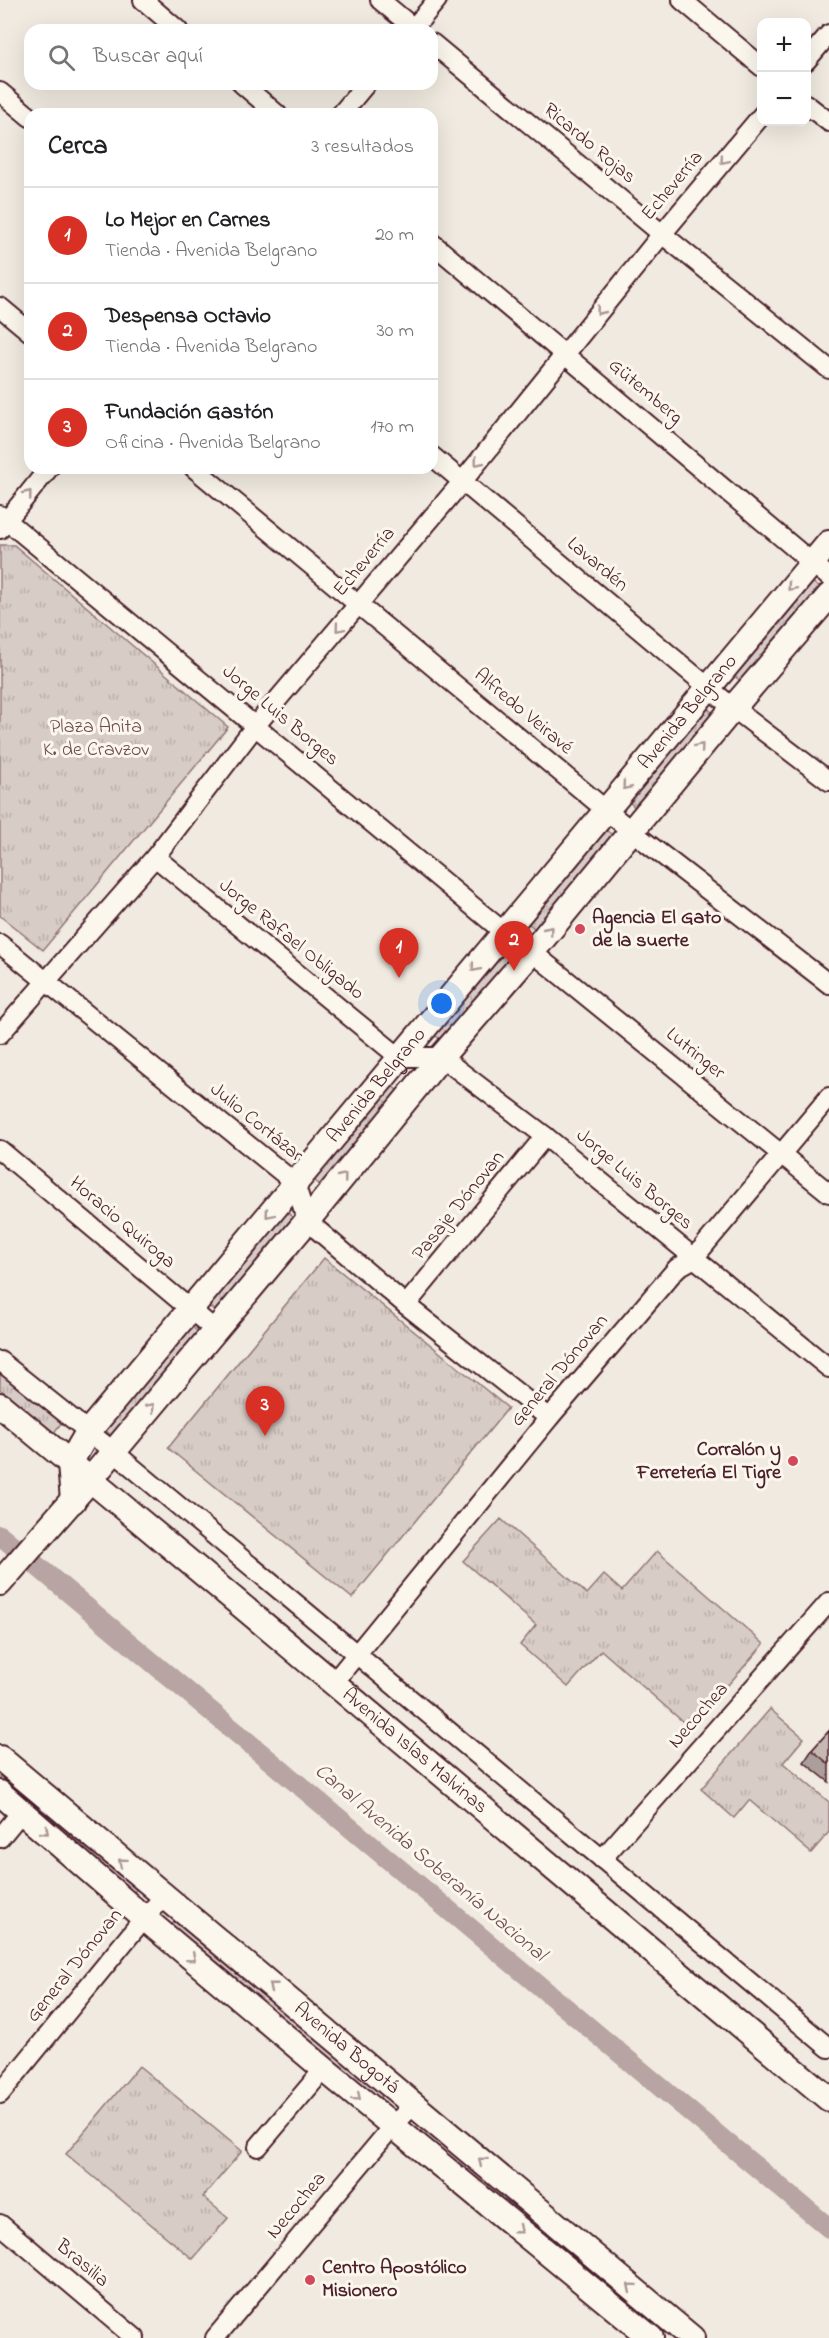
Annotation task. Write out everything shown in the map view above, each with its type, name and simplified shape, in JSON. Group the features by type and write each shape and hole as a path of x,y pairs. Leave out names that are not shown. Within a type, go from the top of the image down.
{"main road":[{"name":"Avenida Belgrano","path":"70,1462 88,1432 709,687 821,570 829,543"},
{"name":"Avenida Belgrano","path":"0,1583 73,1501 441,1057 532,951 630,830 829,596"},
{"name":"Avenida Islas Malvinas","path":"0,1405 334,1682 566,1881 829,2099"},
{"path":"70,1462 73,1501"},
{"name":"Avenida Bogotá","path":"0,1758 164,1897 415,2103 692,2338"},
{"name":"Avenida Bogotá","path":"0,1793 392,2127 645,2336"}],"street":[{"path":"143,0 171,24"},
{"path":"380,0 408,24"},
{"path":"418,24 437,0"},
{"path":"682,0 757,63"},
{"path":"811,56 829,34"},
{"name":"Ricardo Rojas","path":"438,48 829,369"},
{"path":"249,90 270,108"},
{"path":"346,108 361,90"},
{"path":"0,92 24,112"},
{"path":"811,107 829,122"},
{"name":"Echeverría","path":"0,1034 155,857 256,725 462,482 662,234 757,121"},
{"name":"Gütemberg","path":"438,248 821,570"},
{"path":"0,307 24,327"},
{"name":"Lavardén","path":"438,461 733,708 829,781"},
{"path":"2,522 44,474"},
{"name":"Alfredo Veiravé","path":"201,474 630,830 829,984"},
{"name":"Jorge Luis Borges","path":"2,522 256,725 504,933 532,951"},
{"name":"Jorge Rafael Obligado","path":"155,857 399,1057"},
{"name":"Julio Cortázar","path":"0,944 44,982 295,1183 307,1221"},
{"name":"Lutringer","path":"532,951 829,1193"},
{"path":"399,1057 441,1057"},
{"name":"Jorge Luis Borges","path":"441,1057 545,1136 829,1368"},
{"name":"General Dónovan","path":"334,1682 549,1418 676,1268 693,1258 829,1097"},
{"name":"Pasaje Dónovan","path":"406,1305 545,1136"},
{"name":"Horacio Quiroga","path":"0,1150 215,1330"},
{"path":"307,1221 406,1305 549,1418"},
{"name":"Avenida Islas Malvinas","path":"0,1361 114,1452 829,2048"},
{"name":"Necochea","path":"602,1859 829,1602"},
{"path":"0,1838 22,1811"},
{"name":"General Dónovan","path":"0,2094 144,1918 164,1897"},
{"path":"258,2147 324,2069"},
{"name":"Necochea","path":"215,2338 392,2127 415,2103"},
{"name":"Brasilia","path":"0,2223 135,2338"},
{"path":"645,2336 661,2313"}],"green space":[{"name":"Plaza Anita K. de Cravzov","path":"0,545 14,545 228,727 43,950 0,916"},
{"path":"811,581 821,589 743,683 732,674"},
{"path":"707,708 717,716 638,810 628,801"},
{"path":"605,829 616,838 537,931 527,922"},
{"path":"507,947 517,955 444,1042 433,1034"},
{"path":"389,1083 399,1092 320,1185 310,1177"},
{"path":"286,1211 296,1220 218,1313 207,1305"},
{"path":"324,1258 508,1408 352,1598 168,1448"},
{"path":"191,1326 202,1335 114,1438 104,1429"},
{"path":"0,1373 62,1422 53,1434 0,1389"},
{"path":"501,1519 587,1594 604,1575 622,1591 657,1551 764,1644 690,1728 601,1650 568,1687 520,1645 536,1625 463,1561"},
{"path":"770,1709 804,1738 783,1763 829,1802 829,1832 811,1853 749,1800 734,1818 701,1789"},
{"path":"0,1768 138,1887 133,1894 0,1783"},
{"path":"175,1921 384,2093 377,2101 170,1927"},
{"path":"139,2066 242,2151 203,2197 228,2218 193,2259 66,2154"},
{"path":"425,2128 632,2301 627,2306 420,2133"}],"building":[{"path":"829,1731 829,1764 812,1750"}],"waterway":[{"name":"Canal Avenida Soberanía Nacional","path":"0,1535 829,2228"}],"place":[{"name":"Agencia El Gato de la suerte","path":"580,929"},
{"name":"Despensa Octavio","path":"514,971"},
{"name":"Lo Mejor en Carnes","path":"399,978"},
{"name":"Fundación Gastón","path":"265,1436"},
{"name":"Corralón y Ferretería El Tigre","path":"793,1461"},
{"name":"Centro Apostólico Misionero","path":"310,2280"}]}
